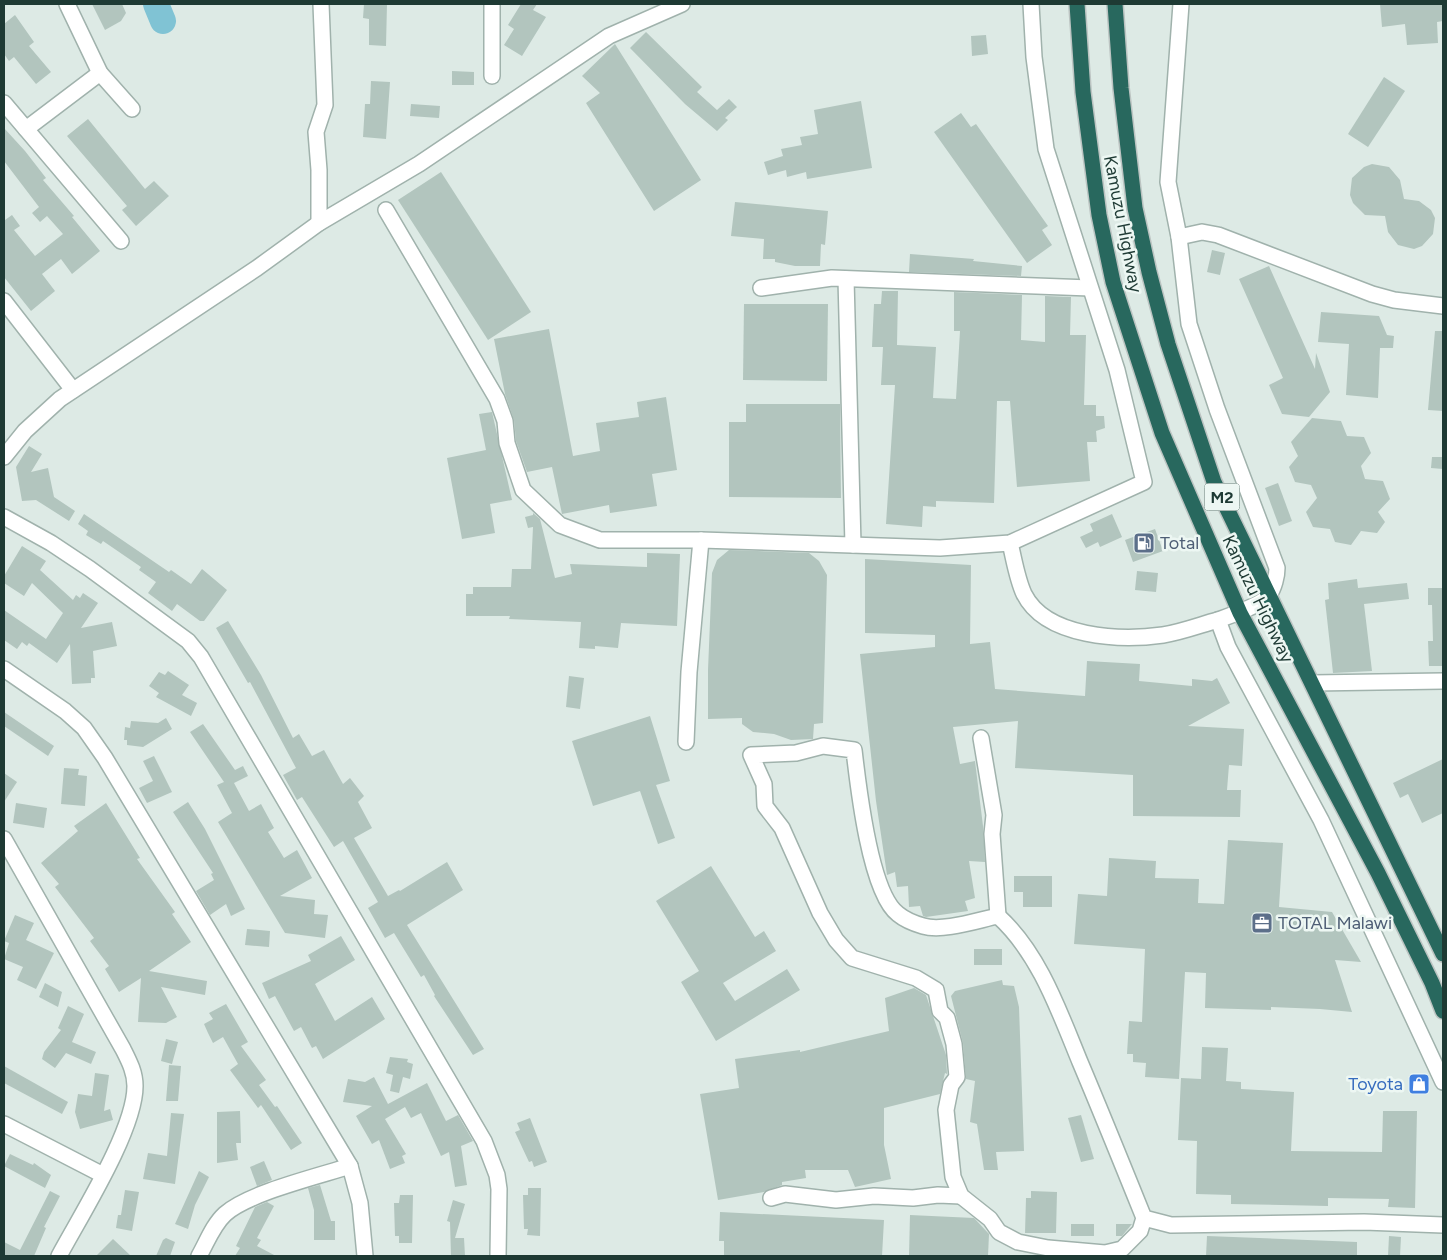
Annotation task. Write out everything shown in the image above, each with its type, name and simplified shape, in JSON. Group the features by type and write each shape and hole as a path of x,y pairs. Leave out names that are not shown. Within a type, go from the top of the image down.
{"highway":[{"name":"Kamuzu Highway","path":"1077,4 1090,155 1113,282 1162,433 1240,612 1378,873 1432,983 1443,1011"},
{"name":"Kamuzu Highway","path":"1115,4 1135,208 1168,344 1214,482 1443,954"}],"street":[{"path":"67,4 100,73 132,109"},
{"path":"319,223 319,170 316,132 325,105 321,4"},
{"path":"492,4 492,76"},
{"path":"4,458 25,431 73,390 258,268 319,223 418,164 609,36 682,4"},
{"path":"386,210 497,399 505,422 507,443 524,490 541,509 560,525 600,540 702,540 940,548 1010,543 1144,482 1117,370 1046,149 1034,57 1031,4"},
{"path":"1010,543 1024,594 1036,610 1052,623 1081,633 1147,637 1164,635 1240,612 1269,596 1277,568 1217,409 1189,324 1179,237 1168,182 1181,4"},
{"path":"26,129 100,73"},
{"path":"4,103 121,241"},
{"path":"1179,237 1210,232 1372,294 1402,302 1443,306"},
{"path":"761,288 832,278 846,278 1090,288"},
{"path":"846,278 853,545"},
{"path":"4,301 73,390"},
{"path":"4,517 51,543 90,569 188,641 201,657 484,1141 497,1175 500,1189 498,1256"},
{"path":"686,742 689,672 702,540"},
{"path":"1218,620 1228,647 1321,820 1443,1082"},
{"path":"4,669 65,711 84,728 106,758 350,1166 360,1203 364,1256"},
{"path":"1313,683 1443,681"},
{"path":"981,738 994,815 992,834 998,916 1012,928 1031,955 1060,1015 1144,1218 1140,1231 1122,1248 1105,1253 1048,1248 1018,1242 999,1232 990,1219 961,1196 953,1177 946,1110 951,1085 956,1077 954,1044 947,1018 940,1010 936,990 916,978 852,958 836,940 820,913 782,828 765,806 764,784 751,755 796,753 823,746 854,750 870,855 880,886 897,914 923,927 963,925 998,916"},
{"path":"4,839 123,1049 134,1073 135,1085 132,1113 103,1174 59,1256"},
{"path":"4,1124 103,1174"},
{"path":"199,1256 214,1229 226,1214 277,1189 350,1166"},
{"path":"771,1198 785,1194 836,1200 874,1196 913,1198 938,1195 961,1196"},
{"path":"1144,1218 1171,1225 1364,1222 1443,1225"}],"building":[{"path":"92,4 122,4 126,13 121,21 105,30"},
{"path":"364,4 387,4 386,46 369,45 369,19 363,18"},
{"path":"521,4 537,4 533,10 546,17 522,56 504,45 514,29 508,25"},
{"path":"1380,4 1443,4 1443,21 1437,22 1438,43 1407,45 1405,24 1382,27"},
{"path":"15,15 34,42 29,46 51,72 36,84 14,57 9,61 4,54 4,24"},
{"path":"646,32 702,87 697,92 717,110 729,99 737,107 725,118 728,120 717,131 685,104 630,48"},
{"path":"986,35 988,54 972,56 971,36"},
{"path":"615,44 701,180 654,211 586,103 600,93 582,76"},
{"path":"452,71 474,72 474,85 452,85"},
{"path":"1384,77 1405,91 1368,147 1348,134"},
{"path":"371,81 390,82 386,139 363,137 365,104 370,104"},
{"path":"861,101 872,168 807,179 806,172 787,177 786,170 768,175 764,162 783,156 781,149 802,145 800,137 818,134 814,110"},
{"path":"411,104 440,106 439,118 410,116"},
{"path":"961,113 971,127 976,124 1048,226 1042,230 1052,245 1027,263 934,132"},
{"path":"88,119 145,189 154,181 169,196 136,226 122,210 127,206 67,136"},
{"path":"4,128 25,151 46,178 43,180 74,216 72,217 100,251 72,274 61,259 42,274 55,291 31,311 4,277 4,218 5,220 12,215 20,226 14,230 35,256 63,234 47,216 40,222 32,213 39,207 4,161"},
{"path":"1372,164 1389,167 1400,180 1404,199 1419,201 1431,210 1435,218 1433,234 1422,246 1414,249 1398,245 1388,232 1385,216 1365,215 1353,203 1350,195 1352,178 1364,167"},
{"path":"441,172 531,312 488,340 398,200"},
{"path":"735,202 828,211 825,245 821,244 820,266 795,266 775,262 775,259 763,259 764,239 731,236"},
{"path":"1212,250 1225,253 1220,275 1207,272"},
{"path":"910,254 974,259 973,261 1022,266 1021,276 909,272"},
{"path":"1269,266 1315,369 1316,353 1330,392 1309,417 1282,414 1269,385 1283,378 1239,279"},
{"path":"882,291 898,291 897,345 936,347 933,398 956,399 960,331 954,331 954,292 1022,295 1021,340 1045,342 1045,296 1071,297 1070,335 1086,335 1084,405 1096,405 1096,416 1104,416 1105,428 1096,431 1097,442 1087,442 1090,481 1017,487 1010,401 997,401 994,503 936,501 936,507 923,506 922,527 886,524 895,385 881,385 883,347 872,347 874,304 881,304"},
{"path":"744,304 828,304 827,381 743,380"},
{"path":"1321,312 1379,316 1387,335 1394,336 1393,348 1380,348 1378,398 1346,395 1349,344 1318,342"},
{"path":"549,329 573,456 600,451 596,423 639,417 637,402 666,397 677,470 652,474 657,506 610,513 609,505 562,514 552,467 527,472 516,441 514,420 505,394 494,339"},
{"path":"1435,331 1443,331 1443,411 1428,410"},
{"path":"746,404 840,404 841,498 729,497 729,422 746,422"},
{"path":"492,412 512,500 490,504 495,533 462,539 447,458 486,450 479,414"},
{"path":"1312,418 1341,421 1347,436 1364,437 1371,453 1361,466 1365,479 1383,481 1390,499 1378,512 1385,522 1377,533 1361,531 1351,545 1335,542 1330,529 1313,527 1306,512 1317,498 1311,485 1295,482 1289,467 1298,456 1291,442"},
{"path":"29,446 42,454 31,472 48,468 54,497 75,511 69,521 36,500 22,501 16,467"},
{"path":"1432,457 1443,457 1443,469 1431,468"},
{"path":"1278,483 1292,521 1279,526 1265,488"},
{"path":"533,513 540,519 555,578 572,574 570,564 647,567 647,553 680,554 677,626 621,623 618,648 595,646 595,649 579,648 581,622 509,619 510,616 466,616 466,594 473,594 473,587 511,587 512,569 531,569 533,527 528,528 525,517 533,515"},
{"path":"84,514 169,572 171,570 191,584 202,569 227,590 204,621 200,621 177,604 172,611 148,593 156,582 139,570 141,567 103,541 101,544 86,535 88,531 78,524"},
{"path":"1112,514 1122,537 1100,547 1098,542 1086,548 1080,537 1093,531 1090,524"},
{"path":"1155,529 1163,551 1133,562 1125,540"},
{"path":"22,546 46,561 40,570 73,600 76,595 80,598 83,593 98,603 81,628 112,622 117,646 93,651 95,678 91,678 91,683 72,684 70,644 57,663 29,643 27,646 22,642 17,649 4,640 4,610 46,639 63,613 32,583 24,596 4,583 4,576"},
{"path":"729,550 809,553 819,561 827,575 823,723 814,724 813,739 791,740 774,734 753,732 742,724 742,718 708,719 712,573 717,560"},
{"path":"865,559 971,565 970,644 990,642 995,689 1085,696 1087,661 1140,664 1139,681 1192,686 1192,679 1212,681 1217,678 1230,703 1188,726 1244,729 1242,766 1229,765 1227,790 1241,790 1240,817 1133,816 1133,775 1015,768 1018,721 953,727 960,764 975,761 983,826 985,862 969,861 975,898 965,901 968,911 926,917 923,916 920,906 909,907 908,886 897,887 895,872 887,875 876,801 860,654 935,647 935,635 865,633"},
{"path":"1137,571 1158,573 1156,592 1135,590"},
{"path":"1357,579 1358,588 1407,583 1409,599 1364,604 1372,671 1333,673 1325,600 1329,599 1328,583"},
{"path":"1428,588 1443,588 1443,666 1429,666 1428,641 1433,641 1432,605 1428,605"},
{"path":"228,621 261,675 293,738 299,734 312,756 324,750 343,784 350,778 364,796 358,802 372,828 354,838 388,896 400,891 447,862 463,890 407,925 484,1049 473,1055 434,996 424,975 421,977 394,933 385,938 368,908 378,902 343,841 334,847 302,797 297,800 283,775 296,768 250,682 248,683 216,628"},
{"path":"168,671 189,685 182,695 197,703 191,716 156,697 159,693 149,686 159,672 165,675"},
{"path":"569,676 584,678 580,709 566,707"},
{"path":"4,712 54,746 48,756 4,726"},
{"path":"650,716 670,781 656,785 675,838 658,844 640,791 593,806 572,741"},
{"path":"166,718 172,729 143,747 127,745 127,740 124,740 125,727 130,728 131,721 158,723"},
{"path":"203,724 235,770 243,766 248,776 234,783 249,811 261,804 274,828 268,832 284,858 297,850 312,878 280,896 315,900 314,914 328,915 325,938 285,933 218,822 232,813 217,785 224,782 190,732"},
{"path":"154,756 172,792 147,803 139,788 153,781 143,761"},
{"path":"1443,759 1443,813 1422,823 1408,794 1400,798 1393,783"},
{"path":"64,768 79,769 78,775 87,776 85,806 61,804"},
{"path":"4,773 17,782 4,802"},
{"path":"188,802 205,829 245,909 231,916 226,904 210,915 196,891 214,880 211,874 213,873 173,812"},
{"path":"16,803 47,808 44,828 13,823"},
{"path":"106,803 140,858 137,859 175,912 172,914 191,942 149,971 207,981 205,995 161,987 177,1017 166,1023 138,1022 141,978 119,992 105,969 109,966 90,941 94,938 55,887 59,884 41,863 78,831 74,826"},
{"path":"1228,840 1283,843 1279,907 1332,912 1361,962 1335,960 1352,1012 1271,1007 1271,1010 1205,1008 1206,973 1185,972 1179,1079 1145,1077 1146,1063 1133,1062 1133,1054 1127,1054 1129,1021 1142,1022 1145,949 1074,944 1078,894 1107,896 1109,858 1156,861 1155,878 1199,879 1198,903 1224,904"},
{"path":"711,866 755,937 764,931 776,951 723,983 735,1001 787,969 800,990 716,1041 681,982 699,971 656,901"},
{"path":"1014,876 1052,876 1052,907 1023,907 1023,892 1014,892"},
{"path":"15,915 34,923 26,940 54,953 36,989 17,980 23,967 4,959 9,943 4,941"},
{"path":"247,929 270,931 269,947 245,945"},
{"path":"341,936 355,960 315,984 335,1021 372,997 385,1019 323,1059 316,1046 312,1048 301,1027 294,1031 275,996 269,999 262,983 311,961 308,955"},
{"path":"974,949 1002,949 1002,965 974,965"},
{"path":"1002,980 1003,985 1014,986 1019,1007 1024,1151 996,1152 998,1170 984,1170 977,1124 970,1122 975,1081 966,1079 963,1043 951,996 955,991"},
{"path":"45,983 62,992 58,1007 39,997"},
{"path":"914,988 926,995 946,1055 947,1074 945,1073 940,1094 884,1108 884,1145 891,1179 855,1187 848,1170 805,1170 806,1178 782,1182 782,1185 764,1192 718,1200 700,1094 739,1088 735,1059 800,1050 800,1052 889,1031 885,998"},
{"path":"226,1004 248,1042 241,1046 266,1080 259,1085 275,1107 277,1106 302,1143 291,1150 261,1105 258,1108 230,1070 238,1064 223,1037 213,1043 208,1033 204,1024 213,1019 209,1013"},
{"path":"68,1006 84,1014 72,1042 96,1052 91,1064 66,1053 55,1068 42,1059 44,1052 61,1030 58,1028"},
{"path":"166,1039 178,1042 172,1064 161,1061"},
{"path":"1202,1047 1228,1048 1226,1081 1241,1082 1241,1089 1294,1092 1291,1151 1382,1152 1383,1111 1417,1111 1415,1208 1388,1207 1389,1199 1328,1198 1328,1206 1231,1204 1231,1195 1196,1194 1197,1141 1178,1140 1181,1078 1201,1079"},
{"path":"390,1057 408,1059 407,1062 413,1064 410,1079 403,1077 399,1093 390,1091 393,1075 386,1073"},
{"path":"169,1065 181,1066 178,1101 166,1101"},
{"path":"4,1066 68,1102 62,1114 4,1083"},
{"path":"95,1073 109,1075 104,1111 110,1109 113,1120 80,1129 75,1112 78,1094 92,1096"},
{"path":"374,1077 388,1104 427,1083 446,1121 458,1115 473,1141 461,1146 467,1185 455,1187 449,1152 441,1156 421,1113 411,1118 405,1107 385,1119 406,1154 402,1156 405,1163 390,1169 379,1140 372,1144 356,1116 372,1106 343,1102 348,1079 365,1082"},
{"path":"240,1111 241,1143 236,1143 238,1160 217,1163 217,1112"},
{"path":"171,1113 184,1114 175,1184 143,1179 148,1153 167,1156"},
{"path":"1081,1115 1094,1159 1081,1162 1068,1118"},
{"path":"530,1118 547,1162 534,1167 532,1161 529,1162 515,1132 520,1130 517,1123"},
{"path":"10,1154 33,1165 34,1163 51,1175 45,1188 4,1166"},
{"path":"264,1161 272,1180 257,1186 250,1167"},
{"path":"199,1171 209,1177 195,1205 188,1229 175,1224"},
{"path":"320,1185 331,1221 335,1221 335,1240 314,1240 314,1210 308,1188"},
{"path":"528,1188 541,1188 540,1236 527,1235 528,1229 524,1229 523,1195 528,1195"},
{"path":"125,1190 139,1192 132,1231 116,1228 118,1215 121,1215"},
{"path":"50,1191 60,1196 44,1227 46,1228 34,1256 4,1256 4,1242 20,1250"},
{"path":"1031,1191 1057,1192 1056,1233 1025,1233 1026,1198 1031,1198"},
{"path":"400,1195 413,1195 412,1243 399,1243 399,1236 395,1236 394,1203 399,1203"},
{"path":"453,1200 465,1204 455,1238 464,1238 465,1256 451,1256 450,1222 447,1221"},
{"path":"267,1202 274,1206 257,1238 261,1240 257,1246 276,1256 235,1256 240,1248 236,1246 255,1207"},
{"path":"720,1212 884,1220 882,1256 724,1256 724,1241 719,1241"},
{"path":"910,1215 974,1218 989,1234 988,1256 909,1256"},
{"path":"1071,1224 1094,1224 1094,1236 1071,1236"},
{"path":"1116,1224 1132,1224 1122,1236 1116,1236"},
{"path":"1207,1236 1357,1242 1357,1256 1206,1256"},
{"path":"1389,1236 1401,1237 1400,1256 1388,1256"},
{"path":"166,1238 175,1242 170,1256 156,1256 163,1240"},
{"path":"113,1239 131,1256 96,1256"}],"waterway":[{"path":"156,4 163,21"}],"place":[{"name":"Total","path":"1144,543"},
{"name":"TOTAL Malawi","path":"1262,923"},
{"name":"Toyota","path":"1419,1084"}]}
